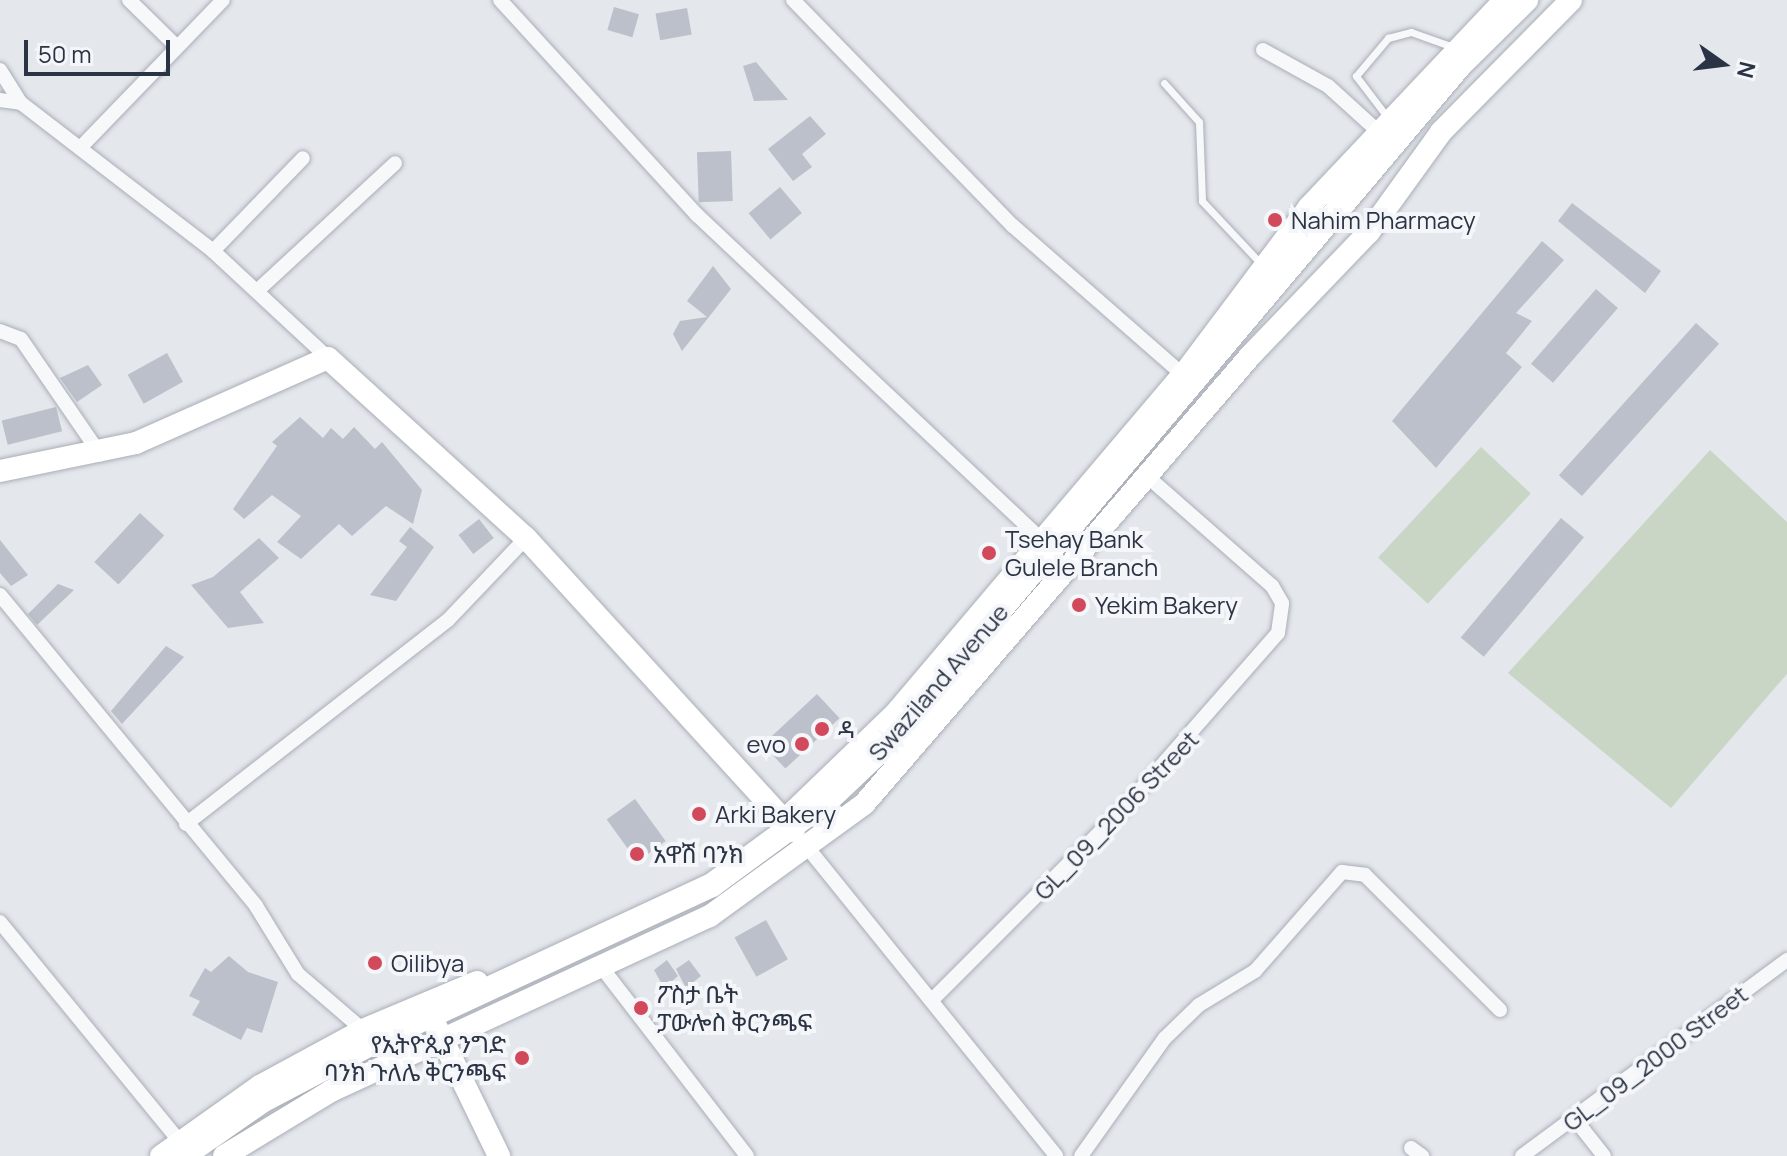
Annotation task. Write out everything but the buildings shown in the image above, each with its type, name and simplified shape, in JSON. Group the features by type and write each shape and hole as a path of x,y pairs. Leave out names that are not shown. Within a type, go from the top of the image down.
{"main road":[{"path":"161,1156 181,1149 363,1030 434,1021 603,969 710,916 797,834 868,744 1183,375 1264,267 1457,48 1505,0"},
{"name":"Swaziland Avenue","path":"797,834 887,744 1460,65 1526,0"},
{"name":"Swaziland Avenue","path":"181,1149 262,1101 434,1021 653,930 797,834 885,763 1334,229 1542,0"},
{"path":"797,834 905,763 1280,321 1369,232 1503,61 1571,0"},
{"path":"0,471 100,454 175,429 328,358 526,538 797,834"},
{"path":"224,1156 434,1021"},
{"path":"434,1021 499,1156"},
{"name":"Swaziland Avenue","path":"202,1156 300,1094 434,1021"}],"street":[{"path":"129,0 176,46"},
{"path":"81,147 223,0"},
{"path":"500,0 697,215 1043,541"},
{"path":"793,0 1013,226 1183,375"},
{"path":"1263,50 1328,86 1386,128"},
{"path":"0,70 21,103 213,251 328,358"},
{"path":"0,100 21,103"},
{"path":"213,251 303,158"},
{"path":"257,291 395,163"},
{"path":"0,331 21,339 100,454"},
{"name":"GL_09_2006 Street","path":"933,999 1247,677 1283,618 1272,586 1147,476"},
{"path":"186,824 448,620 526,538"},
{"path":"0,595 256,906 298,974 363,1030"},
{"path":"797,834 933,999 1056,1156"},
{"path":"1081,1156 1165,1038 1199,1005 1255,971 1342,872 1365,875 1500,1010"},
{"path":"0,922 181,1149"},
{"name":"GL_09_2000 Street","path":"1522,1156 1787,960"},
{"path":"603,969 747,1156"},
{"path":"1574,1118 1604,1156"}],"lane":[{"path":"1386,128 1357,84 1359,68 1397,32 1457,48"},
{"path":"1164,83 1199,122 1202,201 1264,267"}],"green space":[{"path":"1481,447 1531,493 1428,604 1378,557"},
{"path":"1710,450 1787,522 1787,674 1671,808 1508,673"}],"place":[{"name":"Nahim Pharmacy","path":"1275,220"},
{"name":"Tsehay Bank Gulele Branch","path":"989,553"},
{"name":"Yekim Bakery","path":"1079,605"},
{"name":"ዳ","path":"822,729"},
{"name":"evo","path":"802,744"},
{"name":"Arki Bakery","path":"699,814"},
{"name":"አዋሽ ባንክ","path":"637,854"},
{"name":"Oilibya","path":"375,963"},
{"name":"ፖስታ ቤት ፓውሎስ ቅርንጫፍ","path":"641,1008"},
{"name":"የኢትዮጲያ ንግድ ባንክ ጉለሌ ቅርንጫፍ","path":"522,1058"}]}
